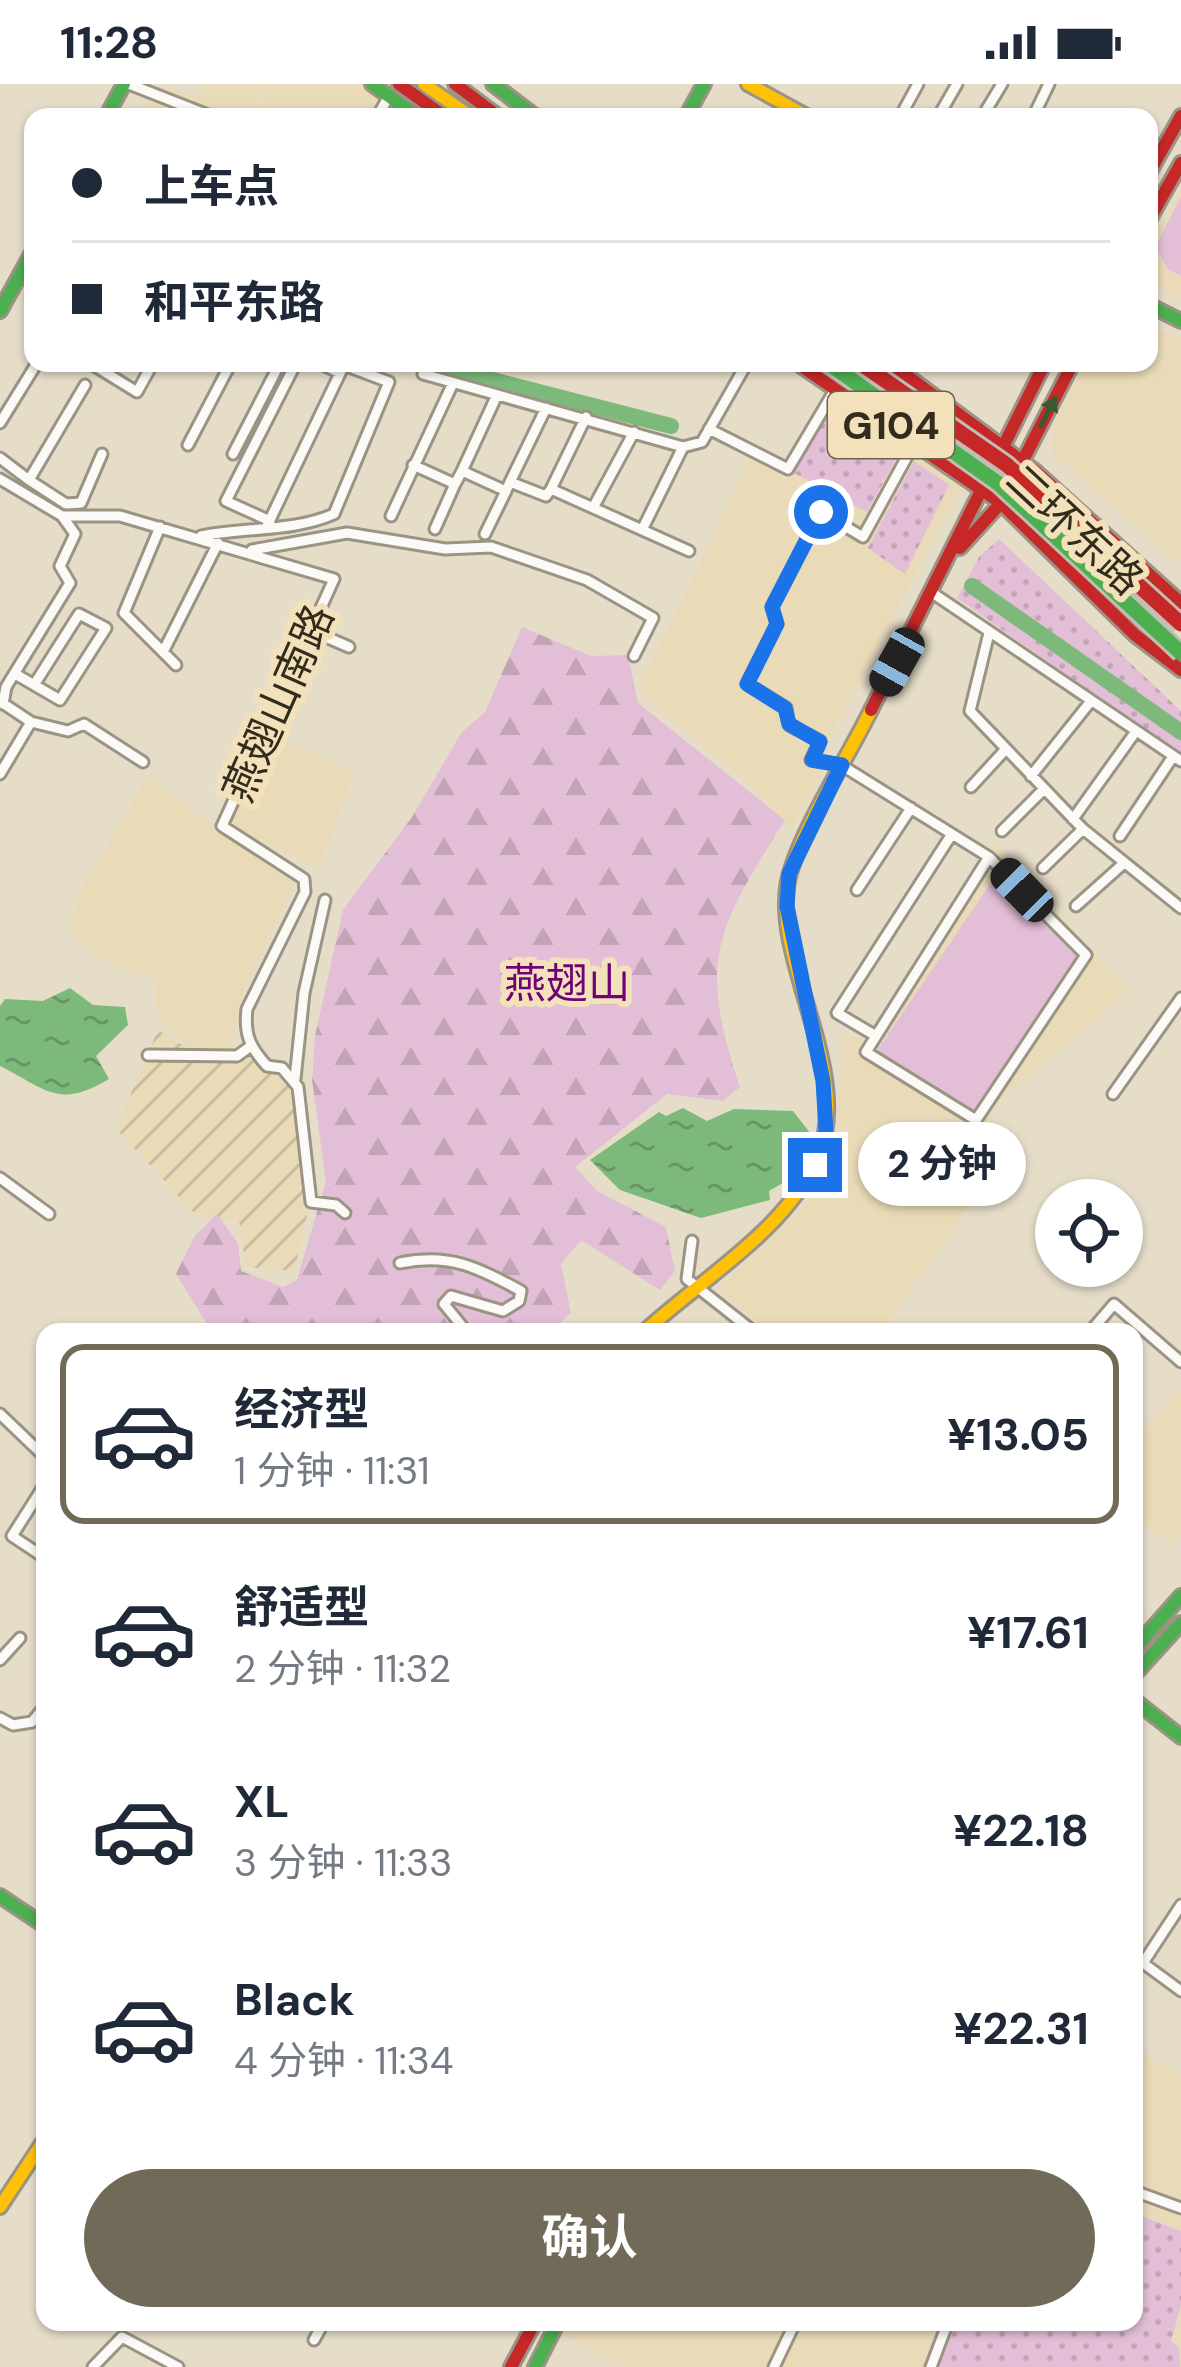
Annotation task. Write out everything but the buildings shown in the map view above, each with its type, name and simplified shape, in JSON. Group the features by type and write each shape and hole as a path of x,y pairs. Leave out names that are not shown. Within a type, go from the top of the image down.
{"main road":[{"path":"372,84 428,108"},
{"path":"424,84 458,108"},
{"path":"455,84 488,108"},
{"path":"481,84 509,108"},
{"path":"493,84 524,108"},
{"path":"748,84 792,108"},
{"path":"1158,157 1181,116"},
{"path":"1158,204 1181,163"},
{"path":"0,311 24,267"},
{"name":"二环东路","path":"811,372 1001,503 1177,672"},
{"path":"841,372 999,484 1181,653"},
{"path":"873,372 1007,465 1181,624"},
{"name":"二环东路","path":"902,372 1024,461 1181,603"},
{"path":"654,1323 774,1220 815,1165 826,1131 818,1045 787,906 789,874 934,594 980,488 1040,372"},
{"path":"951,557 1001,503 1068,372"},
{"path":"1143,1651 1181,1596"},
{"path":"1143,1655 1181,1623"},
{"path":"1143,1707 1181,1737"},
{"path":"0,1896 36,1920"},
{"path":"0,2206 36,2152"},
{"path":"512,2367 530,2331"},
{"path":"535,2367 553,2331"}],"street":[{"path":"126,84 189,108"},
{"path":"0,423 31,372"},
{"path":"105,372 137,392 148,372"},
{"path":"188,445 226,372"},
{"path":"233,454 275,372"},
{"path":"269,523 226,501 291,372"},
{"path":"196,537 269,523 307,526 334,514 389,382 363,372"},
{"path":"423,374 683,447 702,442 742,372"},
{"path":"269,523 340,373"},
{"path":"391,517 453,383"},
{"path":"29,480 85,385"},
{"path":"709,429 788,470 836,388"},
{"path":"435,529 497,394"},
{"path":"485,534 546,408"},
{"path":"461,471 546,496 586,417"},
{"path":"594,506 634,432"},
{"path":"915,442 863,537 821,512 772,607 777,624 747,684 785,708 789,724 820,742 812,760 842,765 989,856 1086,955 976,1120 866,1052 989,856"},
{"path":"643,528 683,447"},
{"path":"0,458 67,504 81,503 102,454"},
{"path":"413,465 455,484"},
{"path":"0,479 62,516 75,534 60,566 70,583 6,688 2,703 31,722 68,730 84,724 143,762"},
{"path":"551,489 689,551"},
{"name":"燕翅山南路","path":"62,516 120,516 334,579 222,826 304,879 304,892 247,1010 251,1046"},
{"path":"160,527 124,613 176,665"},
{"path":"247,550 347,532 445,549 491,548 587,580 653,618 634,656"},
{"path":"163,652 218,543"},
{"path":"934,594 1176,760 1120,836"},
{"path":"17,675 34,685 60,700 106,628 79,614 34,685"},
{"path":"310,630 349,647"},
{"path":"988,634 970,711 1083,830 1181,908"},
{"path":"1031,776 1091,701"},
{"path":"0,774 31,722"},
{"path":"1073,819 1134,734"},
{"path":"971,787 1006,749"},
{"path":"1002,831 1044,789"},
{"path":"857,890 910,808"},
{"path":"1043,868 1083,830"},
{"path":"876,1036 837,1013 950,837"},
{"path":"1076,906 1123,864"},
{"path":"325,899 304,993 295,1079 311,1202 336,1205 345,1213"},
{"path":"1113,1094 1181,998"},
{"path":"148,1055 237,1056 251,1046 267,1066 295,1079"},
{"path":"0,1178 49,1214"},
{"path":"692,1241 687,1279 743,1323"},
{"path":"400,1263 436,1256 475,1265 521,1291 519,1301 503,1311 451,1296 444,1304 458,1323"},
{"path":"1098,1323 1114,1304 1136,1323"},
{"path":"1143,1329 1181,1362"},
{"path":"0,1414 36,1448"},
{"path":"36,1499 13,1536 36,1552"},
{"path":"0,1660 20,1638"},
{"path":"0,1718 13,1725 36,1717"},
{"path":"1181,1905 1143,1964 1181,1990"},
{"path":"1143,2195 1181,2208"},
{"path":"314,2340 319,2331"},
{"path":"774,2367 791,2331"},
{"path":"932,2367 945,2331"},
{"path":"93,2367 122,2337 178,2367"}],"shaded area":[{"path":"146,84 199,96 205,84 269,84 258,108 150,108 152,101 139,93"},
{"path":"272,84 364,84 383,97 378,108 262,108"},
{"path":"1181,190 1181,300 1158,287 1158,230"},
{"path":"1158,328 1181,340 1181,565 1052,454 1053,425 1080,372 1158,372"},
{"path":"824,398 962,486 820,756 829,758 792,829 756,790 638,691 755,448 789,463"},
{"path":"274,736 355,772 319,868 229,826"},
{"path":"147,777 295,884 245,985 230,1050 184,1050 182,1038 168,1031 155,1007 155,980 95,957 69,931 80,892"},
{"path":"994,841 1129,991 988,1111 1006,1154 887,1323 759,1323 718,1289 806,1205 828,1171 841,1091 842,1033 866,1040"},
{"path":"158,1030 177,1043 247,1057 263,1051 302,1078 315,1181 294,1271 246,1267 239,1221 199,1218 116,1129"},
{"path":"1181,1387 1181,1535 1172,1546 1143,1522 1143,1432"},
{"path":"1143,2052 1181,2076 1181,2367 623,2367 562,2335 564,2331 1143,2331"}],"green space":[{"path":"1181,197 1181,276 1168,269 1158,252 1158,241"},
{"path":"826,410 896,459 867,512 794,473"},
{"path":"914,461 949,485 905,574 868,548"},
{"path":"999,539 1181,711 1181,756 957,598 979,557"},
{"name":"燕翅山","path":"522,627 591,656 628,655 638,703 785,820 743,890 720,947 719,1007 740,1087 723,1101 667,1094 575,1167 597,1191 666,1227 675,1271 660,1290 581,1240 561,1264 571,1313 559,1323 471,1323 461,1315 449,1323 206,1323 176,1274 194,1237 217,1214 238,1243 241,1271 283,1287 297,1280 326,1181 312,1080 315,1036 343,910 412,817 462,732 485,712"},
{"path":"1005,862 1091,961 976,1124 870,1061"},
{"path":"1143,2216 1181,2231 1181,2305 1171,2341 1179,2348 1180,2367 938,2367 953,2331 1143,2331"}],"water":[{"path":"70,988 93,1005 125,1007 128,1025 96,1056 109,1079 77,1093 53,1093 0,1066 0,1006 5,999 43,1001"},
{"path":"683,1108 707,1121 734,1109 793,1111 814,1138 786,1181 769,1191 770,1200 701,1218 620,1190 590,1160 659,1112 666,1116"}],"waterway":[{"path":"462,372 671,426"},
{"path":"972,586 1181,732"}],"traffic: fast":[{"path":"111,108 124,84"},
{"path":"372,84 405,108"},
{"path":"493,84 524,108"},
{"path":"691,108 704,84"},
{"path":"0,311 24,267"},
{"path":"1158,310 1181,321"},
{"path":"841,372 999,484 1181,653"},
{"path":"1143,1639 1181,1596"},
{"path":"1143,1665 1181,1623"},
{"path":"1143,1707 1181,1737"},
{"path":"0,1896 36,1920"},
{"path":"535,2367 553,2331"}],"traffic: slow":[{"path":"424,84 458,108"},
{"path":"748,84 792,108"},
{"path":"655,1323 763,1232 817,1159 826,1125 826,1089 786,905 790,873 805,834 871,710"},
{"path":"0,2207 36,2153"}],"traffic: jam":[{"path":"399,84 432,108"},
{"path":"455,84 487,108"},
{"path":"1158,157 1181,116"},
{"path":"1158,204 1181,163"},
{"path":"810,372 1001,503 1135,635 1181,670"},
{"path":"873,372 1007,465 1181,624"},
{"path":"902,372 1035,471 1181,603"},
{"path":"871,710 1040,372"},
{"path":"960,548 1001,503 1068,372"},
{"path":"511,2367 530,2331"}],"route":[{"path":"815,1165 826,1131 823,1081 787,906 789,874 842,765 812,760 820,742 789,724 785,708 747,684 777,624 772,607 821,512"}]}
